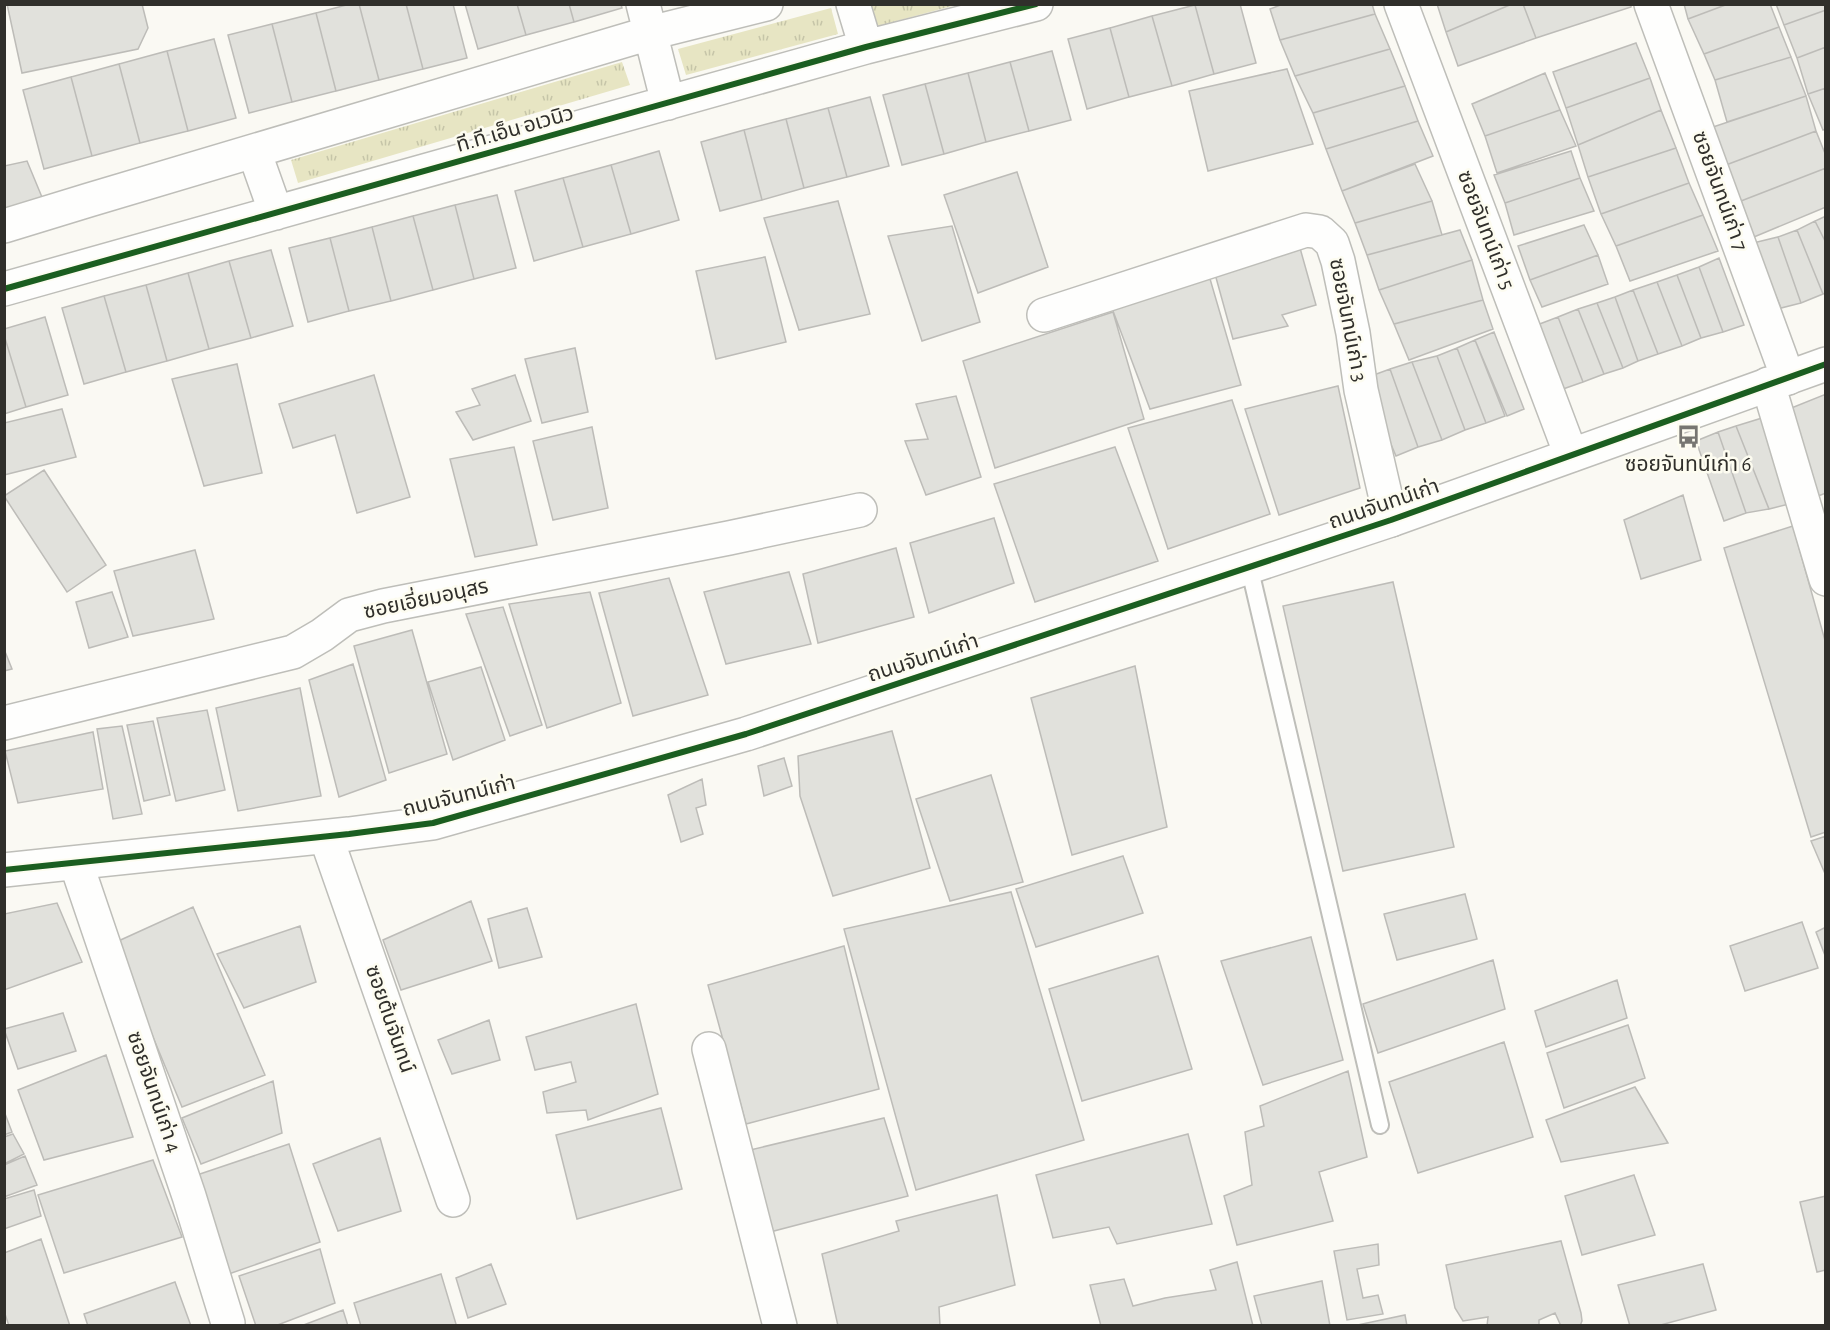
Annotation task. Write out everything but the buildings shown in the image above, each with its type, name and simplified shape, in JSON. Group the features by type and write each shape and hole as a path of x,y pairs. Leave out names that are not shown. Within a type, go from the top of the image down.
{"street":[{"path":"4,226 254,151 647,19 766,4"},
{"path":"853,4 866,47"},
{"name":"ที.ที.เอ็น อเวนิว","path":"4,289 866,47 1036,4"},
{"name":"ซอยจันทน์เก่า 5","path":"1401,4 1571,455"},
{"name":"ซอยจันทน์เก่า 7","path":"1651,4 1778,381"},
{"path":"647,19 668,103"},
{"path":"254,151 276,213"},
{"name":"ซอยจันทน์เก่า 3","path":"1044,315 1306,230 1320,232 1332,243 1338,261 1353,333 1361,390 1391,520"},
{"name":"ถนนจันทน์เก่า","path":"4,870 326,837 433,823 746,734 1391,520 1826,364"},
{"path":"1778,381 1826,579"},
{"name":"ซอยเอี่ยมอนุสร","path":"4,723 292,652 322,635 349,615 383,606 860,510"},
{"name":"ซอยต้นจันทน์","path":"326,837 453,1200"},
{"name":"ซอยจันทน์เก่า 4","path":"76,863 189,1196 228,1323"},
{"path":"709,1049 780,1326"}],"lane":[{"path":"1249,566 1380,1125"}],"green space":[{"path":"869,4 956,5 874,27"},
{"path":"831,8 838,34 686,75 678,49"},
{"path":"622,62 630,85 298,183 291,160"}],"cycle path":[{"path":"4,289 866,47 1036,4"},
{"path":"4,870 433,823 746,734 1391,520 1826,364"}],"place":[{"name":"ซอยจันทน์เก่า 6","path":"1688,436"}]}
